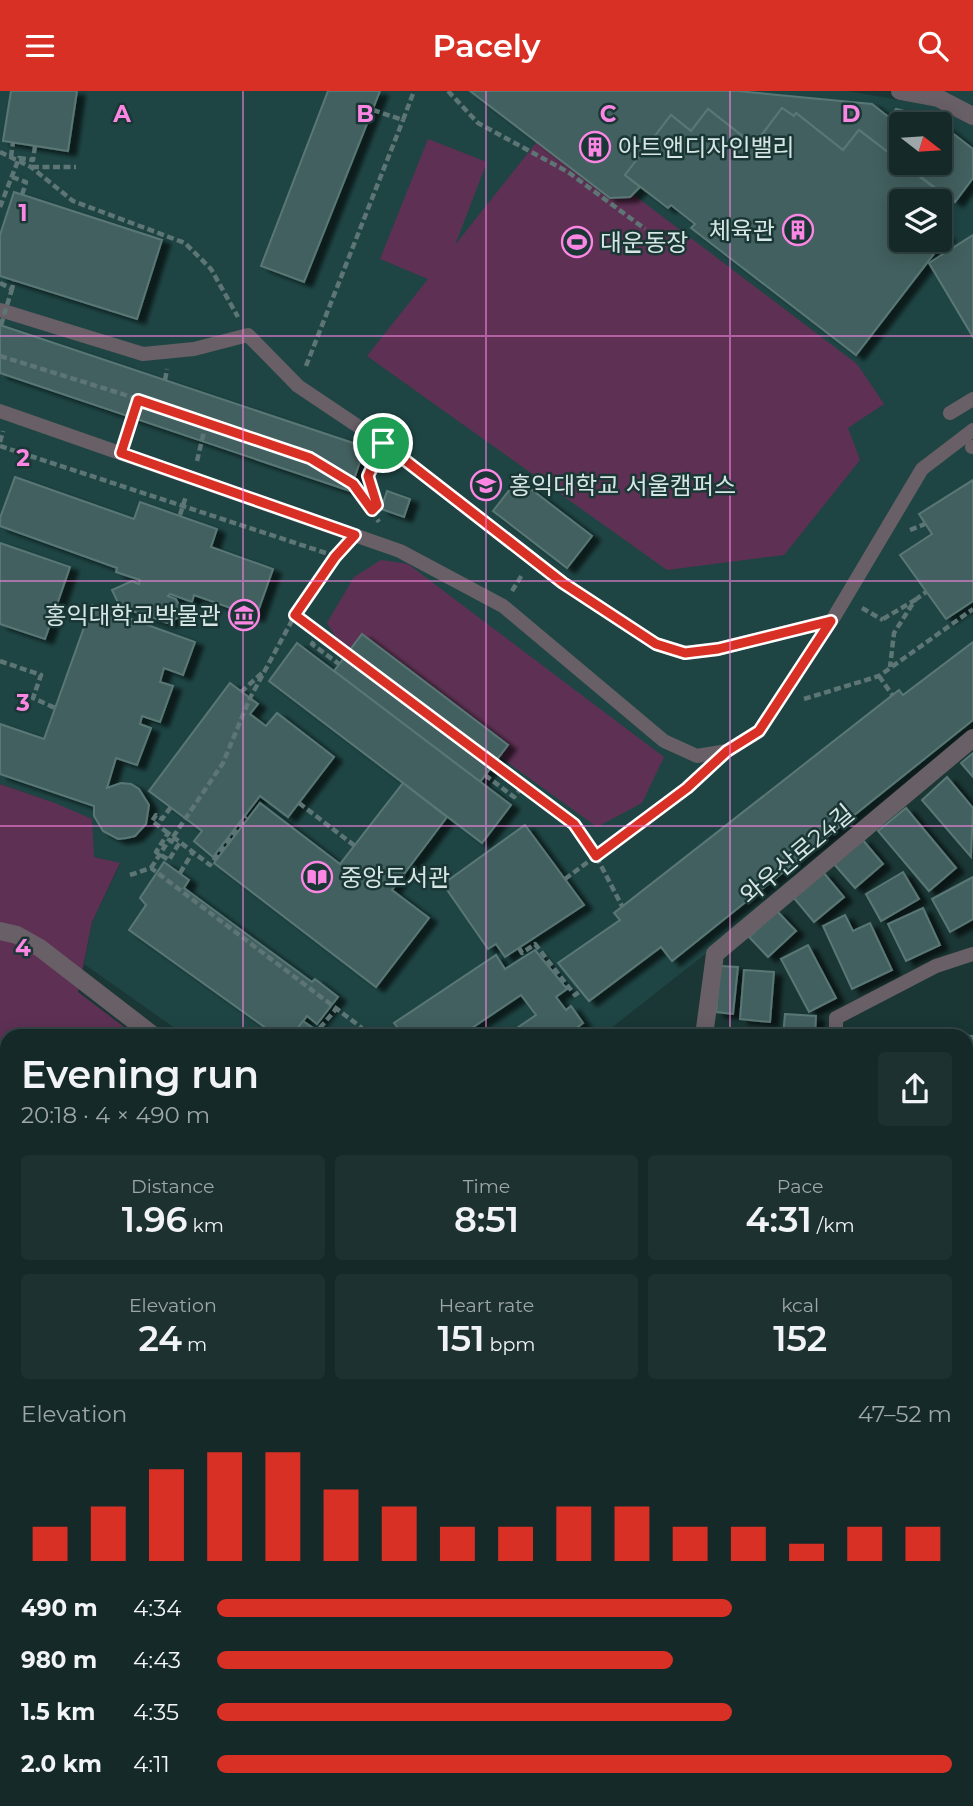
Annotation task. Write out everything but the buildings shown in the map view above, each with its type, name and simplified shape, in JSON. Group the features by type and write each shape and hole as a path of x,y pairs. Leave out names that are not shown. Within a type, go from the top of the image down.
{"street":[{"path":"900,91 935,95 973,116"},
{"name":"와우산로24길","path":"705,1029 715,954 973,739"},
{"path":"0,931 17,935 40,948 144,1029"}],"lane":[{"path":"1,318 144,354 194,349 248,335 298,386 383,443 563,583 656,644 685,653 718,649 831,621"},
{"path":"950,413 973,399"},
{"path":"0,411 400,551 503,605 664,741 697,756 727,751 759,731 831,621 922,469 973,431"},
{"path":"836,1029 836,1017 936,966 973,954"}],"path":[{"path":"298,386 414,91"},
{"path":"448,91 478,123 568,172 645,229"},
{"path":"373,110 403,120"},
{"path":"11,157 13,142"},
{"path":"0,207 19,158 33,160 35,146"},
{"path":"0,152 31,167 73,201 185,243 211,269 248,335"},
{"path":"31,167 76,167"},
{"path":"12,177 26,182 22,195"},
{"path":"1,318 14,281"},
{"path":"0,283 12,289"},
{"path":"0,356 310,458 353,484 400,551"},
{"path":"121,453 138,400"},
{"path":"372,510 377,505 368,476 383,443"},
{"path":"0,446 335,557"},
{"path":"902,533 925,524"},
{"path":"130,875 151,868 157,859 163,850 169,840 178,845 169,860 162,856 156,852 223,763 250,698 295,615 335,557 355,535"},
{"path":"503,605 532,559"},
{"path":"860,607 883,619 926,592"},
{"path":"890,668 894,633 915,600"},
{"path":"773,709 878,676 973,609"},
{"path":"295,615 574,824 596,856 622,906"},
{"path":"320,633 312,644 340,664"},
{"path":"0,661 41,675 33,698 55,708"},
{"path":"242,692 265,670"},
{"path":"878,676 893,696"},
{"path":"565,879 687,788 727,751"},
{"path":"485,775 514,797 523,786"},
{"path":"299,803 355,846"},
{"path":"171,807 162,819 156,815 152,821 210,865 246,816"},
{"path":"180,873 193,852"},
{"path":"151,868 362,1028"},
{"path":"519,949 522,953 535,944 575,995 580,991"},
{"path":"319,1029 337,1008"}],"shaded area":[{"name":"홍익대학교 서울캠퍼스","path":"0,91 847,91 934,106 948,112 889,112 889,175 952,175 952,114 973,123 973,729 709,951 610,1029 176,1029 84,964 92,922 120,864 94,857 55,803 0,784"},
{"path":"940,91 973,91 973,111"},
{"name":"대운동장","path":"547,129 857,364 884,404 848,428 860,460 784,555 667,570 367,356 428,279 380,259 428,139 487,162 455,245"},
{"path":"381,560 408,564 664,757 642,803 597,827 337,639 327,623 354,577"},
{"path":"0,784 92,819 94,857 120,863 92,922 78,992 127,1029 0,1029"}],"place":[{"name":"아트앤디자인밸리","path":"595,147"},
{"name":"체육관","path":"798,230"},
{"name":"대운동장","path":"577,242"},
{"name":"홍익대학교 서울캠퍼스","path":"486,485"},
{"name":"홍익대학교박물관","path":"244,615"},
{"name":"중앙도서관","path":"317,877"}],"route":[{"path":"138,400 310,458 353,484 372,510 377,505 368,476 383,443 563,583 656,644 685,653 718,649 831,621 759,731 727,751 687,788 596,856 574,824 295,615 335,557 355,535 121,453 138,400"}]}
